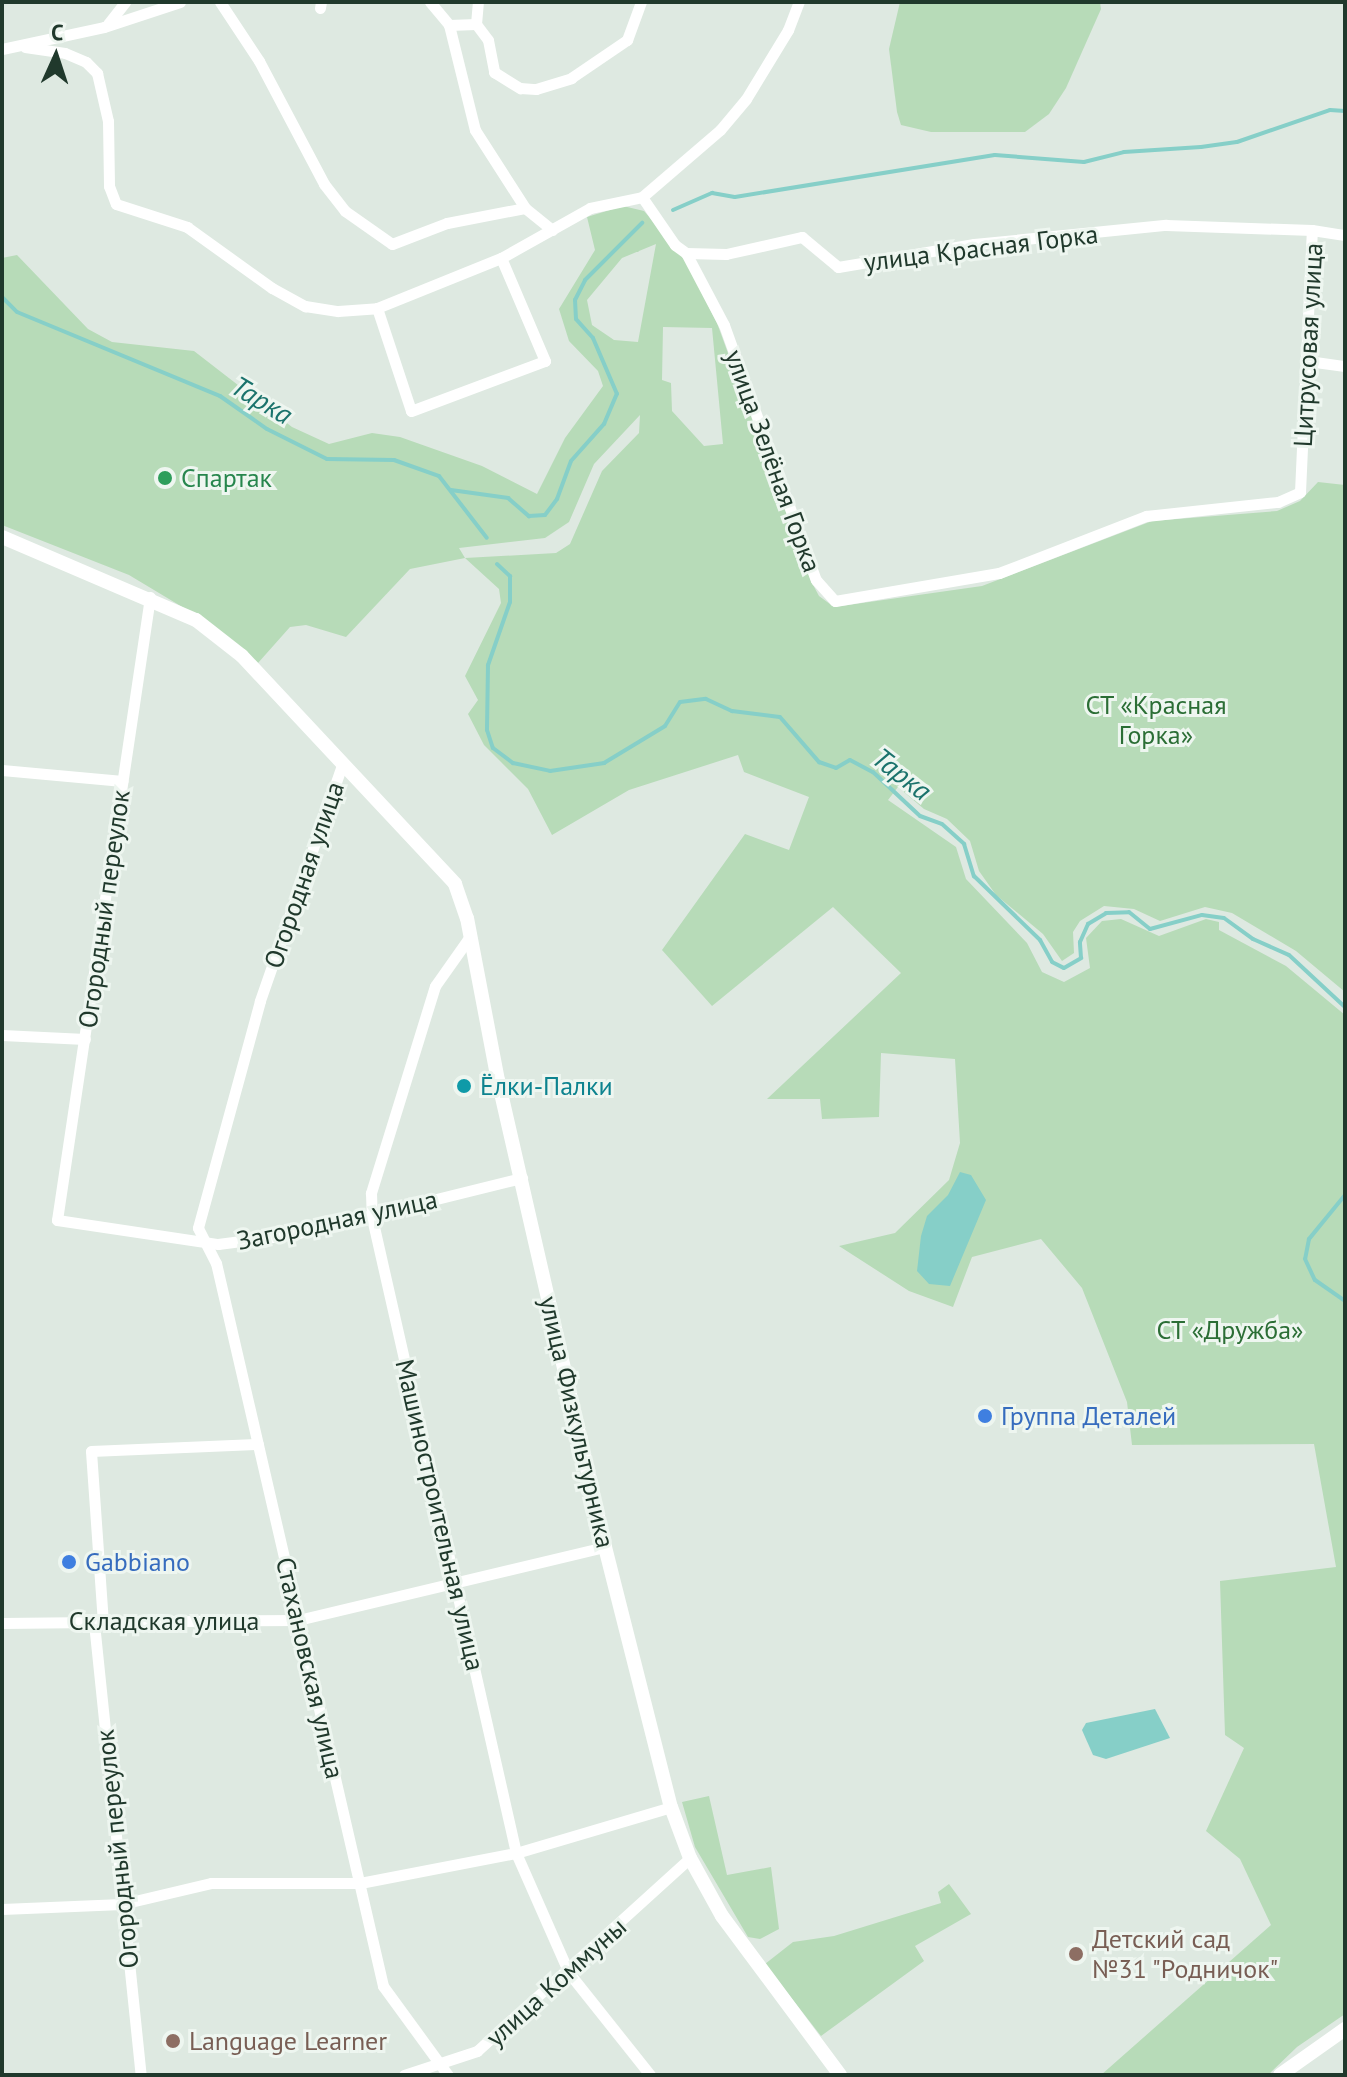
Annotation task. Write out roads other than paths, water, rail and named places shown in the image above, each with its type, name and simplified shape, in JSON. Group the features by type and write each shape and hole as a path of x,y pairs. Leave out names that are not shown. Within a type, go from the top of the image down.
{"street":[{"path":"104,27 125,2"},
{"path":"2,49 25,47 104,27 180,2"},
{"path":"220,2 259,61 324,184 345,211 392,244 447,223 525,208"},
{"path":"430,2 449,25 475,130 525,208 552,230"},
{"path":"478,2 476,24 488,40 494,72 520,88 536,89 571,78 627,40 641,2"},
{"path":"25,47 76,57 97,73 108,121 109,186 116,204 187,227 272,288 305,306 338,311 377,308 501,258 590,208 642,197 720,130 746,99 788,30 799,2"},
{"path":"449,25 476,24"},
{"path":"642,197 675,245 686,253"},
{"name":"улица Красная Горка","path":"686,253 726,254 802,237 838,267 974,244 1166,225 1312,230"},
{"name":"Цитрусовая улица","path":"1300,492 1312,230 1345,235"},
{"name":"улица Зелёная Горка","path":"686,253 724,325 823,593 835,601 999,573 1146,516 1278,502 1300,492"},
{"path":"377,308 411,411 545,361 501,258"},
{"path":"1308,361 1345,366"},
{"name":"Огородная улица","path":"2,537 150,597 196,620 242,656 342,765 260,1001 204,1191 198,1228 208,1244"},
{"name":"Огородный переулок","path":"57,1220 150,597"},
{"name":"улица Физкультурника","path":"342,765 455,884 471,935 605,1547 671,1807 690,1858 752,1962 840,2075"},
{"path":"2,770 123,781"},
{"name":"Машиностроительная улица","path":"471,935 435,986 371,1193 372,1218 516,1853 569,1973 650,2075"},
{"path":"2,1035 85,1039"},
{"name":"Загородная улица","path":"57,1220 208,1244 295,1234 372,1218 522,1178"},
{"name":"Стахановская улица","path":"208,1244 258,1444 383,1986 448,2075"},
{"name":"Огородный переулок","path":"141,2075 122,1904 98,1623 91,1451 258,1444"},
{"name":"Складская улица","path":"2,1623 298,1620 457,1585 605,1547"},
{"path":"2,1909 122,1904 211,1883 360,1883 516,1853 671,1807"},
{"name":"улица Коммуны","path":"404,2075 477,2051 569,1973 690,1858"},
{"path":"1280,2075 1345,2029"}],"water":[{"path":"960,1172 971,1175 986,1200 950,1286 929,1284 917,1271 921,1236 927,1216 948,1195"},
{"path":"1155,1709 1170,1738 1106,1759 1093,1755 1082,1730 1086,1723"}],"waterway":[{"path":"673,210 712,193 735,197 995,155 1084,162 1124,152 1237,142 1330,110 1345,111"},
{"path":"451,490 508,498 529,516 545,515 557,499 571,461 604,424 617,394 593,338 576,319 575,300 585,280 642,223"},
{"name":"Тарка","path":"2,297 17,312 220,396 267,429 327,459 394,460 439,476 487,538"},
{"name":"Тарка","path":"497,564 510,576 510,602 488,665 487,730 493,748 513,763 550,771 604,763 665,726 680,702 706,699 732,711 780,717 819,762 836,768 850,760 873,772 920,816 942,824 964,844 974,876 1040,940 1052,962 1064,968 1081,958 1080,942 1088,924 1106,913 1129,912 1150,929 1202,915 1224,918 1253,939 1289,955 1345,1007"},
{"name":"Тарка","path":"1345,1195 1309,1239 1305,1259 1315,1280 1345,1301"}],"place":[{"name":"Спартак","path":"165,478"},
{"name":"Ёлки-Палки","path":"464,1086"},
{"name":"Группа Деталей","path":"985,1416"},
{"name":"Gabbiano","path":"69,1562"},
{"name":"Детский сад №31 \"Родничок\"","path":"1076,1954"},
{"name":"Language Learner","path":"173,2041"}],"park label":[{"name":"СТ «Красная Горка»","path":"1156,720"},
{"name":"СТ «Дружба»","path":"1230,1330"}]}
